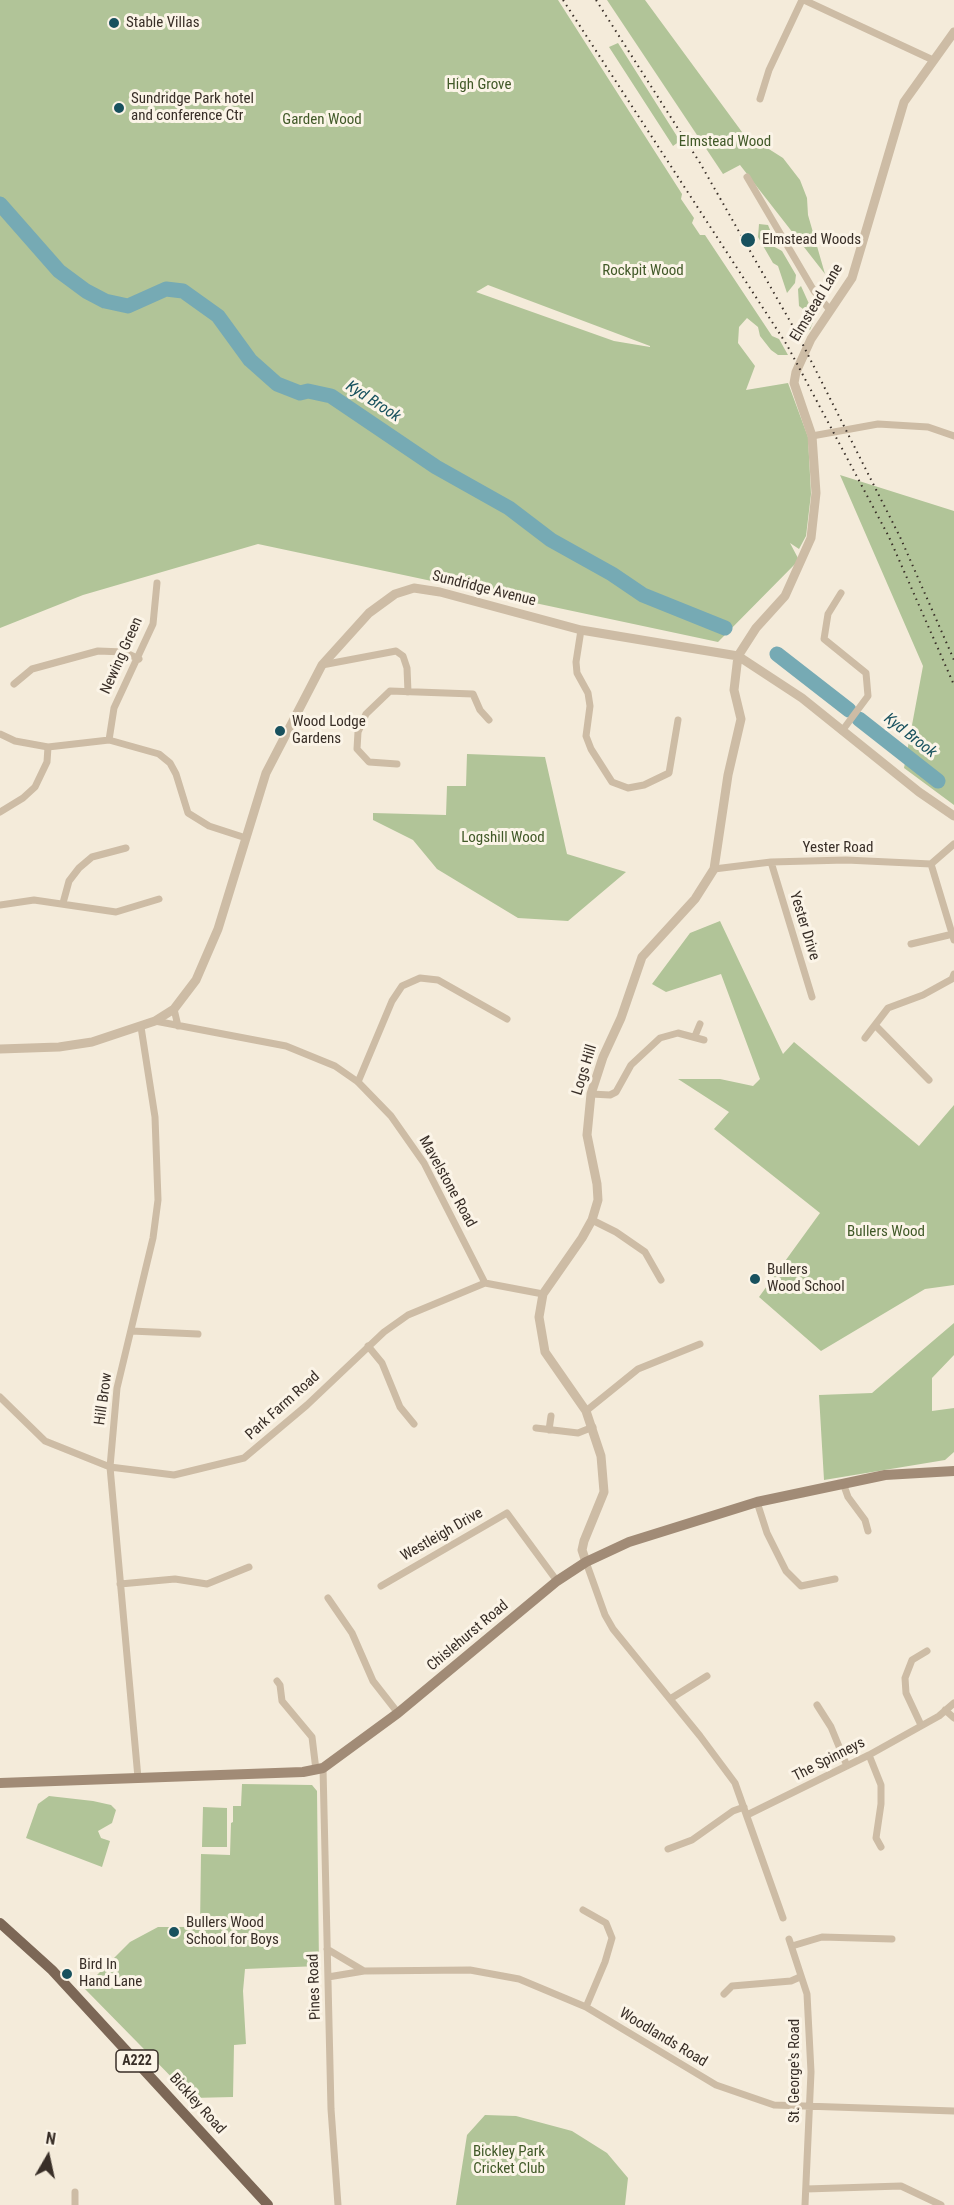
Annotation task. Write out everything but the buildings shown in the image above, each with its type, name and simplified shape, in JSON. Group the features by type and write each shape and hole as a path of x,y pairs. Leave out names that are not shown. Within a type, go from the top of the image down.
{"main road":[{"name":"Chislehurst Road","path":"320,1769 398,1713 557,1581 586,1562 629,1542 757,1503 885,1475 954,1471"},
{"path":"0,1784 320,1769"},
{"name":"Bickley Road","path":"0,1923 52,1970 268,2205"}],"street":[{"path":"760,99 769,70 803,0 933,60"},
{"name":"Elmstead Lane","path":"738,656 756,628 785,596 811,538 816,493 812,436 794,383 811,339 852,278 904,102 953,34"},
{"path":"747,177 809,281 830,310"},
{"path":"812,436 878,424 928,427 954,436"},
{"name":"Newing Green","path":"109,740 114,708 139,659 153,624 157,583"},
{"name":"Sundridge Avenue","path":"0,1049 92,1042 141,1027 174,1009 196,980 212,944 266,773 322,665 369,613 395,594 414,588 440,592 581,630 738,656 765,672 954,816"},
{"path":"841,593 828,615 824,639 866,673 868,696 842,731"},
{"path":"581,630 576,662 577,673 588,693 590,706 586,736 612,782 628,788 652,782 669,773 678,720"},
{"path":"14,684 32,669 98,651 124,652 139,659"},
{"path":"322,665 396,651 403,656 407,668 408,692"},
{"name":"Logs Hill","path":"586,1562 582,1550 584,1541 600,1506 605,1482 601,1456 586,1411 545,1352 539,1327 543,1293 592,1220 598,1200 587,1135 591,1094 642,957 695,899 714,869 728,775 741,719 734,690 738,656"},
{"path":"397,764 369,762 357,749 358,732 366,714 390,691 473,693 480,710 489,720"},
{"path":"0,734 15,741 48,747 109,740 159,754 170,763 176,774 188,813 209,826 246,838"},
{"path":"0,812 35,787 47,762 48,747"},
{"path":"911,944 953,937 931,864 954,844"},
{"path":"63,903 69,881 79,868 92,857 126,848"},
{"name":"Yester Road","path":"714,869 771,862 846,860 931,864"},
{"name":"Yester Drive","path":"771,862 812,997"},
{"path":"0,905 27,900 63,903 116,912 159,899"},
{"path":"358,1082 392,1001 402,986 420,978 438,980 507,1019"},
{"path":"865,1038 888,1008 923,995 953,978"},
{"path":"174,1009 178,1026"},
{"name":"Mavelstone Road","path":"155,1021 286,1046 335,1066 358,1082 404,1133 424,1163 485,1283"},
{"path":"695,1036 700,1024"},
{"path":"875,1025 930,1080"},
{"name":"Hill Brow","path":"138,1778 110,1467 117,1388 153,1238 158,1200 155,1117 141,1027"},
{"path":"591,1094 610,1095 616,1092 631,1065 660,1038 678,1033 704,1040"},
{"path":"592,1220 645,1252 661,1280"},
{"path":"485,1283 543,1293"},
{"name":"Park Farm Road","path":"0,1397 45,1441 110,1467 174,1475 244,1458 307,1405 368,1346 408,1315 485,1283"},
{"path":"130,1331 198,1335"},
{"path":"586,1411 638,1369 700,1344"},
{"path":"368,1346 382,1363 400,1407 414,1424"},
{"path":"549,1430 551,1416"},
{"path":"536,1428 578,1433 593,1427"},
{"path":"843,1483 848,1497 865,1520 868,1531"},
{"path":"757,1503 767,1533 786,1571 801,1586 835,1579"},
{"name":"Westleigh Drive","path":"381,1586 507,1513 557,1581"},
{"path":"586,1562 613,1629 727,1770 744,1807 783,1918"},
{"path":"120,1584 175,1579 207,1584 249,1567"},
{"path":"328,1598 352,1633 373,1681 398,1713"},
{"path":"921,1725 906,1693 905,1678 912,1660 927,1651"},
{"path":"670,1700 707,1676"},
{"name":"Pines Road","path":"277,1681 280,1685 282,1701 312,1737 320,1769 332,2109 338,2205"},
{"name":"The Spinneys","path":"747,1815 869,1755 921,1725 954,1702"},
{"path":"817,1705 831,1727 848,1766"},
{"path":"945,1710 954,1718"},
{"path":"869,1755 881,1785 882,1804 876,1838 880,1847"},
{"path":"668,1849 692,1840 733,1811 744,1807"},
{"path":"583,1910 606,1923 612,1938 605,1962 586,2007"},
{"name":"St. George's Road","path":"805,2205 810,2108 807,1994 791,1943 822,1937 892,1939"},
{"path":"327,1949 364,1971"},
{"name":"Woodlands Road","path":"328,1977 364,1971 470,1970 519,1978 586,2007 716,2085 774,2105 954,2111"},
{"path":"724,1994 732,1986 790,1981 800,1977"},
{"path":"806,2189 902,2186 941,2205"},
{"path":"75,2192 75,2205"}],"green space":[{"path":"0,0 558,0 682,194 681,199 694,218 692,223 700,235 705,235 772,336 779,339 788,355 778,355 771,350 760,336 758,327 747,318 739,327 738,343 755,366 746,390 788,383 808,437 811,494 806,536 799,549 790,543 799,560 718,642 258,544 83,595 0,628","holes":["488,285 650,346 614,341 476,292"]},
{"name":"Elmstead Wood","path":"607,0 645,0 742,132 783,158 800,180 807,198 808,215 825,274 740,165 723,174"},
{"path":"618,43 680,141 673,146 609,47"},
{"path":"759,224 768,225 773,237 771,245 782,251 796,275 795,283 787,293 778,266 773,263 758,237"},
{"path":"801,286 815,317 810,330 803,324 807,312 799,306 798,289"},
{"path":"840,475 954,511 954,805 904,768 923,666"},
{"name":"Logshill Wood","path":"467,754 545,757 567,854 626,872 568,921 518,918 437,869 413,840 373,820 373,813 446,815 447,786 466,786"},
{"name":"Bullers Wood","path":"720,921 783,1054 794,1042 919,1146 954,1105 954,1285 925,1289 821,1351 759,1297 820,1213 714,1129 729,1112 678,1079 720,1079 753,1086 760,1079 721,974 666,992 652,984 690,933"},
{"path":"954,1323 954,1355 932,1378 932,1411 954,1408 954,1452 945,1460 824,1480 819,1395 872,1393"},
{"path":"242,1784 312,1785 317,1791 319,1966 245,1969 243,1991 246,2044 234,2045 233,2097 192,2098 84,1988 130,1942 158,1927 200,1927 201,1854 230,1855 233,1806 241,1806"},
{"path":"49,1796 93,1801 111,1805 116,1810 112,1823 98,1831 101,1838 110,1841 102,1867 26,1838 38,1804"},
{"path":"203,1807 227,1808 227,1847 202,1847"},
{"name":"Bickley Park Cricket Club","path":"485,2115 516,2116 572,2131 607,2153 628,2178 625,2205 456,2205 467,2135"}],"waterway":[{"name":"Kyd Brook","path":"0,204 59,271 86,291 105,301 128,306 166,289 183,291 218,316 250,360 277,384 300,393 308,391 331,396 436,467 509,508 551,540 612,574 643,595 725,628"},
{"name":"Kyd Brook","path":"777,654 849,710"},
{"name":"Kyd Brook","path":"859,719 938,781"}],"railway":[{"path":"563,0 787,345 889,537 954,685"},
{"path":"596,0 700,163 799,337 901,539 954,660"}],"place":[{"name":"Stable Villas","path":"114,23"},
{"name":"Sundridge Park hotel and conference Ctr","path":"119,108"},
{"name":"Elmstead Woods","path":"748,240"},
{"name":"Wood Lodge Gardens","path":"280,731"},
{"name":"Bullers Wood School","path":"755,1279"},
{"name":"Bullers Wood School for Boys","path":"174,1932"},
{"name":"Bird In Hand Lane","path":"67,1974"}],"park label":[{"name":"High Grove","path":"479,85"},
{"name":"Garden Wood","path":"322,120"},
{"name":"Rockpit Wood","path":"643,271"}]}
